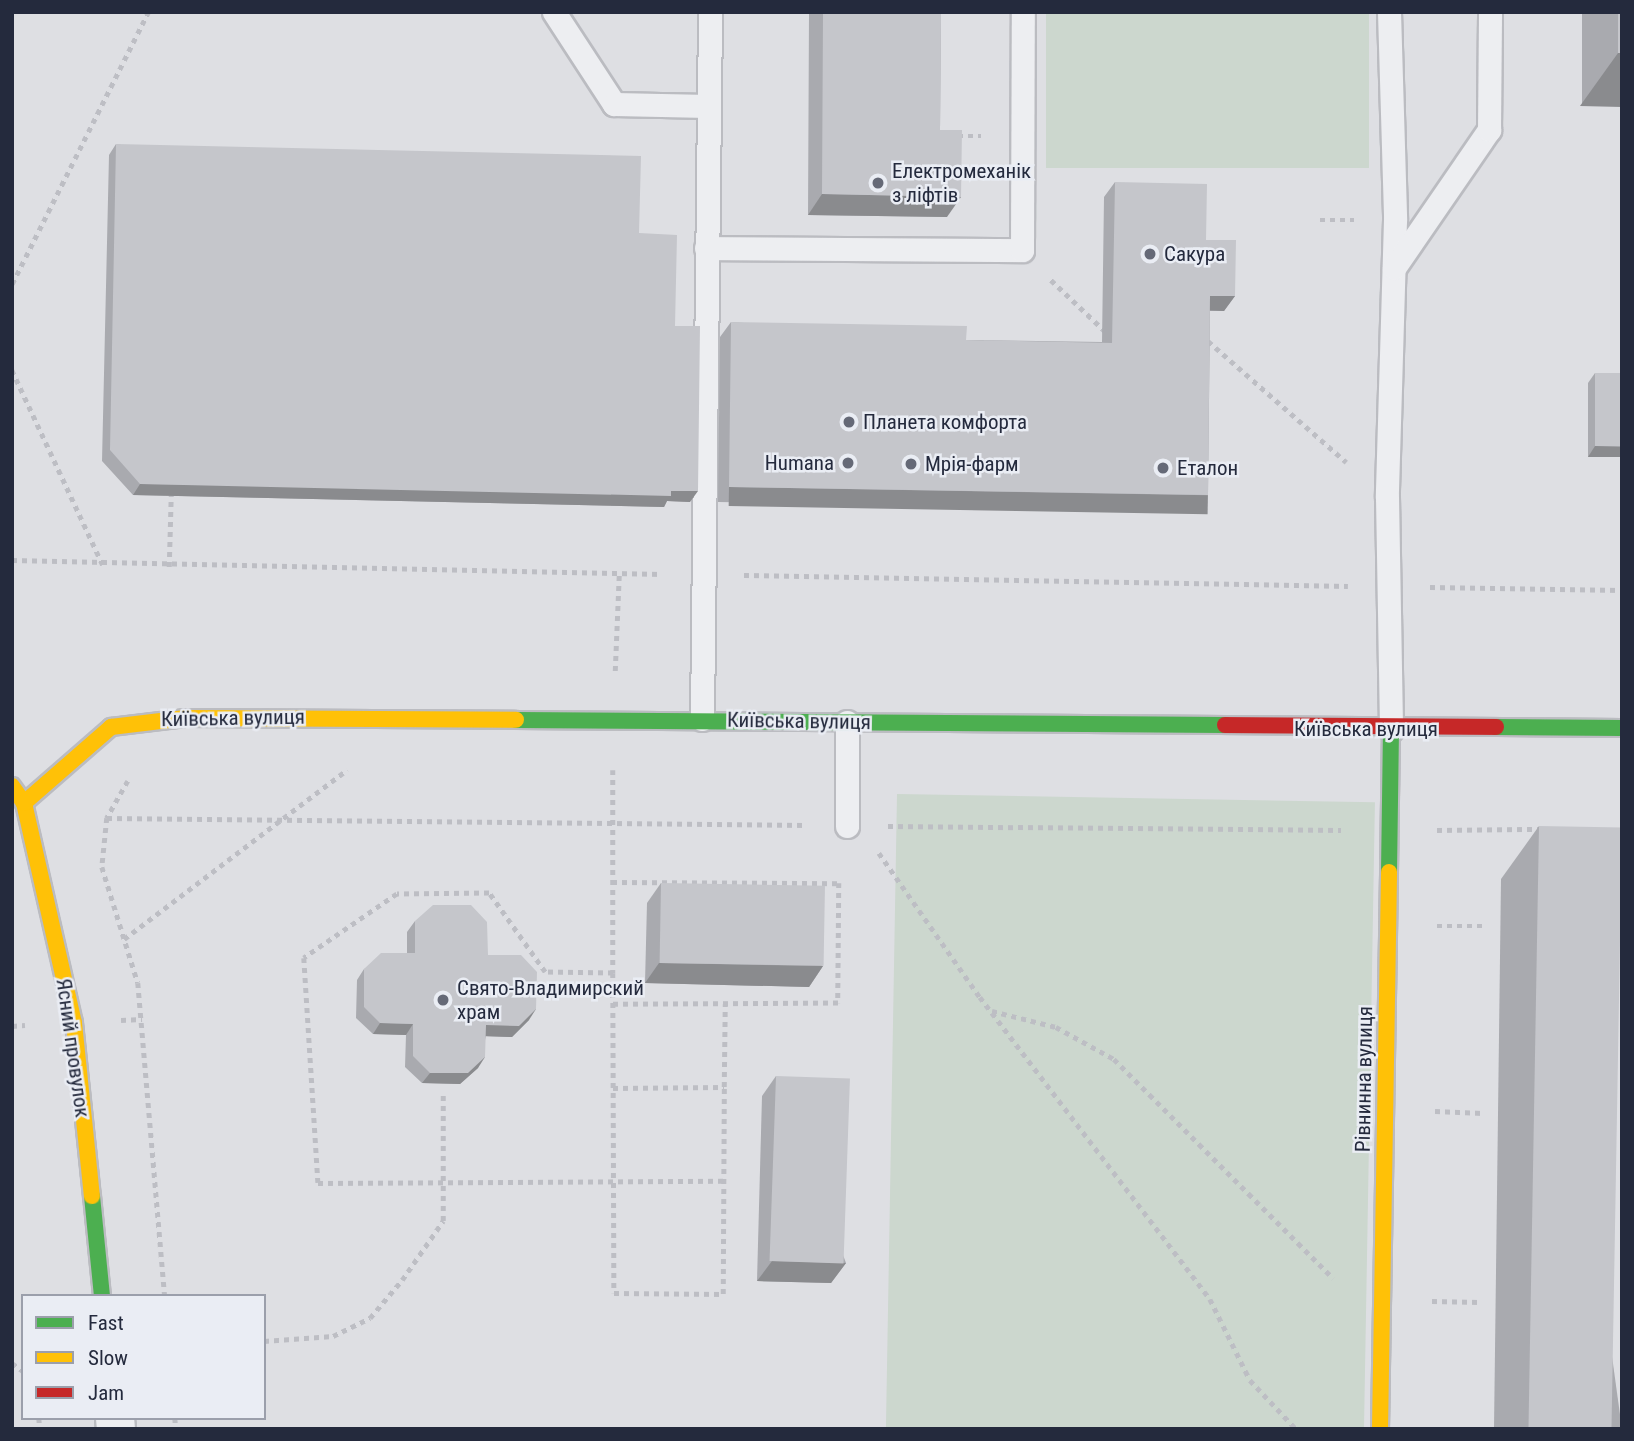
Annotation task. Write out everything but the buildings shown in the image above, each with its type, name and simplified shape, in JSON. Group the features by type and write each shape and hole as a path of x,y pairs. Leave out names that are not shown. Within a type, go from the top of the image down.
{"street":[{"name":"Київська вулиця","path":"16,802 111,727 142,720 613,717 1391,730 1622,728"},
{"name":"Рівнинна вулиця","path":"1380,1429 1391,730"},
{"name":"Ясний провулок","path":"16,802 74,1023 102,1294"}],"lane":[{"path":"554,12 614,104 708,106"},
{"path":"702,719 701,575 710,12"},
{"path":"706,248 1022,250 1023,12"},
{"path":"1389,12 1394,268 1387,497 1391,730"},
{"path":"1394,268 1489,130 1490,12"},
{"path":"847,722 853,826"}],"path":[{"path":"12,284 148,12"},
{"path":"1022,250 1102,333 1116,333"},
{"path":"1200,334 1387,497"},
{"path":"12,370 103,565"},
{"path":"169,566 171,495"},
{"path":"12,560 103,565 1622,590"},
{"path":"619,574 613,717 614,1293 723,1294 725,1004"},
{"path":"124,939 353,766"},
{"path":"165,1294 142,1019 124,939 102,867 107,818 287,816 853,826 1390,831 1552,829"},
{"path":"853,826 1210,1298 1250,1380 1296,1429"},
{"path":"612,883 839,883 838,1003 613,1004"},
{"path":"613,973 545,972 489,893 397,894 304,958 318,1183 724,1181"},
{"path":"990,1010 1056,1027 1114,1059 1160,1098 1328,1276 1382,1300"},
{"path":"613,1087 724,1087"},
{"path":"266,1340 333,1336 370,1318 443,1221 446,1182 443,1094"}],"shaded area":[{"path":"1046,12 1369,12 1369,168 1046,168"},
{"path":"897,794 1375,802 1364,1429 886,1427"}],"traffic: fast":[{"path":"516,720 1225,725"},
{"path":"1496,727 1622,728"},
{"path":"1389,872 1391,730"},
{"path":"92,1196 102,1294"}],"traffic: slow":[{"path":"24,803 111,727 185,718 516,720"},
{"path":"12,786 24,803 74,1023 92,1196"},
{"path":"1380,1429 1389,872"}],"traffic: jam":[{"path":"1225,725 1496,727"}],"place":[{"name":"Електромеханік з ліфтів","path":"878,183"},
{"name":"Сакура","path":"1150,254"},
{"name":"Планета комфорта","path":"849,422"},
{"name":"Humana","path":"848,463"},
{"name":"Мрія-фарм","path":"911,464"},
{"name":"Еталон","path":"1163,468"},
{"name":"Свято-Владимирский храм","path":"443,1000"}]}
